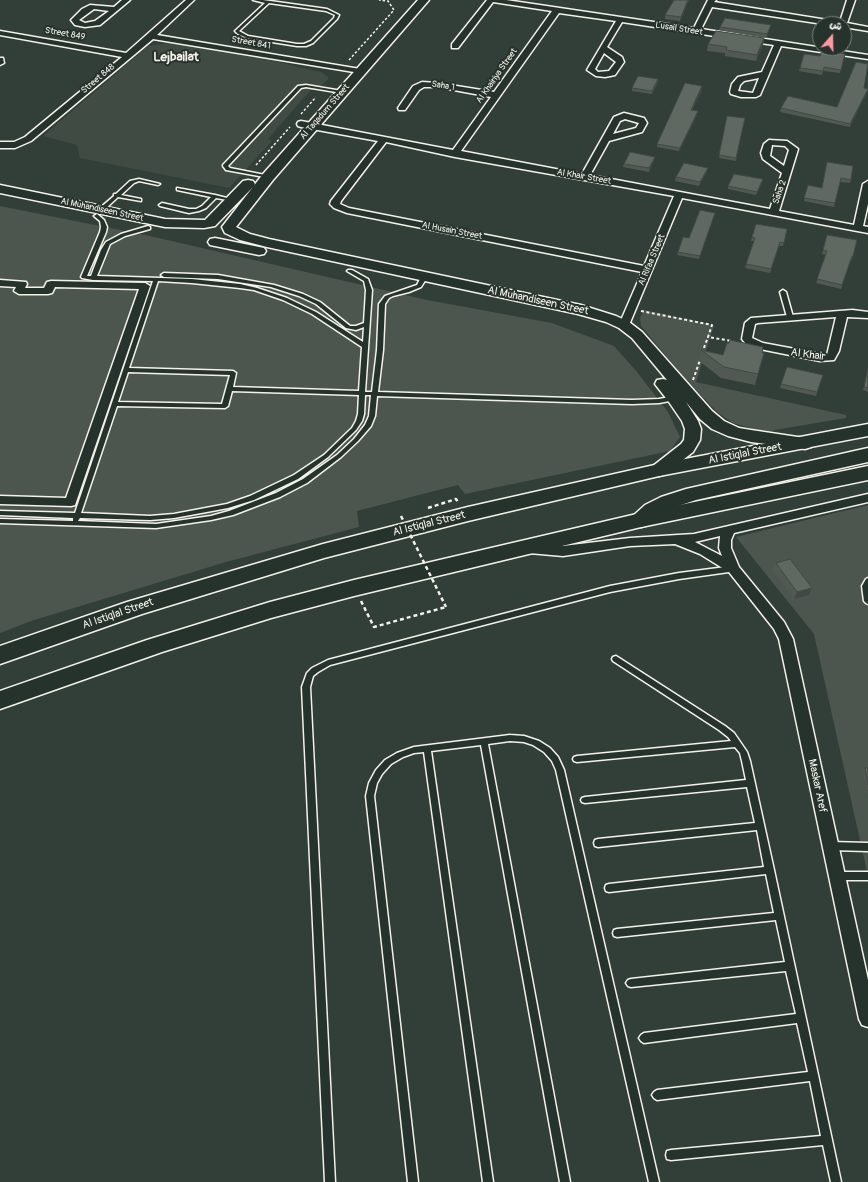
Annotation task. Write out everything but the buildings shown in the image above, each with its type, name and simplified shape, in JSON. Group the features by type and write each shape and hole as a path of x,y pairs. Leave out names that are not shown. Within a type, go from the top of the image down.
{"highway":[{"path":"641,520 652,510 668,502 693,494 868,455"}],"main road":[{"name":"Al Istiqlal Street","path":"0,655 135,608 323,551 468,514 659,470 868,430"},
{"path":"0,700 162,644 270,610 354,588 641,520 868,473"}],"street":[{"path":"115,9 126,0"},
{"name":"Street 848","path":"0,145 15,145 28,138 126,55 151,36 190,0"},
{"path":"408,0 422,2"},
{"name":"Al Taqadum Street","path":"262,176 230,228 229,236 205,240 194,232 207,223 262,176 354,70 408,0"},
{"path":"455,46 491,0"},
{"name":"Lusail Street","path":"491,0 868,57"},
{"path":"846,16 851,0"},
{"name":"Al Taqadum Street","path":"354,70 422,2"},
{"path":"696,31 711,2 812,20"},
{"name":"Al Khairiya Street","path":"455,154 495,95 557,10"},
{"path":"603,48 619,59 620,62 606,64 603,48 620,20"},
{"path":"852,26 868,29"},
{"name":"Street 849","path":"0,33 126,55"},
{"name":"Street 841","path":"151,36 354,70"},
{"path":"765,74 741,79 736,84 760,88 778,44"},
{"name":"Saha 1","path":"402,108 416,88 422,84 438,85 495,95"},
{"path":"585,178 614,123 620,117 629,117 641,120 643,123 634,133 606,139"},
{"name":"Al Khair Street","path":"307,125 455,154 863,229"},
{"name":"Al Husain Street","path":"383,140 336,201 335,204 337,206 347,210 648,270"},
{"name":"Saha 2","path":"774,212 787,172 793,153 792,147 783,143 770,143 766,149 766,156 787,172"},
{"path":"863,229 868,184"},
{"name":"Al Muhandiseen Street","path":"0,189 99,213 148,228 350,271 421,281 594,313 611,319 624,325 648,346 681,395 693,430 692,440 687,448 659,470"},
{"name":"Al Rifaa Street","path":"624,325 679,195"},
{"name":"Al Muhandiseen Street","path":"0,196 165,223 221,223 245,237 267,243 580,320 606,328 626,341 681,395 718,425 734,432 751,436 806,443"},
{"path":"0,283 22,284 19,291 48,291 51,284 145,286 72,502 0,500"},
{"path":"750,342 747,336 752,320 842,314 868,314"},
{"name":"Al Khair","path":"750,342 760,346 820,358 830,358 834,351 842,314"},
{"path":"526,547 563,551 630,542 694,538 868,498"},
{"name":"Maskar Aref","path":"729,530 725,540 725,548 734,569 779,626 786,639 868,1019"},
{"name":"Maskar Aref","path":"675,539 704,551 734,569"}],"lane":[{"path":"255,0 327,10 334,12 337,15 336,18 312,42 305,45 254,38 239,33 237,31 268,2"},
{"path":"262,176 228,169 225,166 302,86 336,91"},
{"path":"158,184 143,180 132,182 116,195 99,213 104,227 103,232 84,277 218,277 254,282 302,295 325,308 348,327 356,328 367,324"},
{"path":"179,189 233,200"},
{"path":"116,195 138,200"},
{"path":"162,205 189,211 197,210 204,207 215,196"},
{"path":"93,276 108,243 123,234 148,228"},
{"path":"0,513 76,517 150,518 174,516 228,506 252,498 296,477 326,456 346,438 359,421 363,393 369,287 366,280 350,271"},
{"path":"93,276 217,283 240,286 266,292 285,299 314,313 366,347"},
{"path":"75,524 76,517 156,279"},
{"path":"0,521 156,526 211,518 278,495 322,470 356,440 370,421 380,350 382,310 384,301 391,295 407,291 421,281"},
{"path":"783,292 790,317"},
{"path":"114,404 226,406 233,373 125,370"},
{"path":"229,389 632,402 659,401 681,395"},
{"path":"330,1182 306,687 310,675 315,670 328,663 603,591 679,576 734,569"},
{"path":"868,581 865,586 868,601"},
{"path":"616,659 722,728 738,744 746,761 836,1182"},
{"path":"412,1182 370,796 373,784 379,772 388,762 407,752 427,748 510,738 524,739 536,743 547,750 555,759 560,770 654,1182"},
{"path":"484,741 565,1182"},
{"path":"577,759 738,744"},
{"path":"427,748 488,1182"},
{"path":"585,800 751,783"},
{"path":"598,843 760,826"},
{"path":"830,846 868,847"},
{"path":"609,888 770,870"},
{"path":"837,876 868,876"},
{"path":"617,933 779,916"},
{"path":"632,983 790,966"},
{"path":"644,1038 801,1018"},
{"path":"657,1095 813,1076"},
{"path":"671,1155 827,1140"}],"path":[{"path":"631,309 712,325 708,337 681,395"},
{"path":"708,337 738,342 750,342"},
{"path":"354,588 374,627 446,607 401,516"}],"shaded area":[{"path":"170,43 279,62 321,72 329,78 321,86 315,85 268,139 272,141 229,188 80,158 77,145 43,136 148,46"},
{"path":"0,206 150,236 427,300 552,323 614,346 637,372 668,412 680,437 670,451 465,494 458,485 357,511 359,527 226,562 31,621 0,633"},
{"path":"644,310 714,325 696,382 846,415 846,418 769,431 754,429 733,423 717,412 686,380 641,326 640,318"},
{"path":"868,505 868,876 814,634 736,537"}],"district":[{"name":"Lejbailat","path":"176,58"}]}
